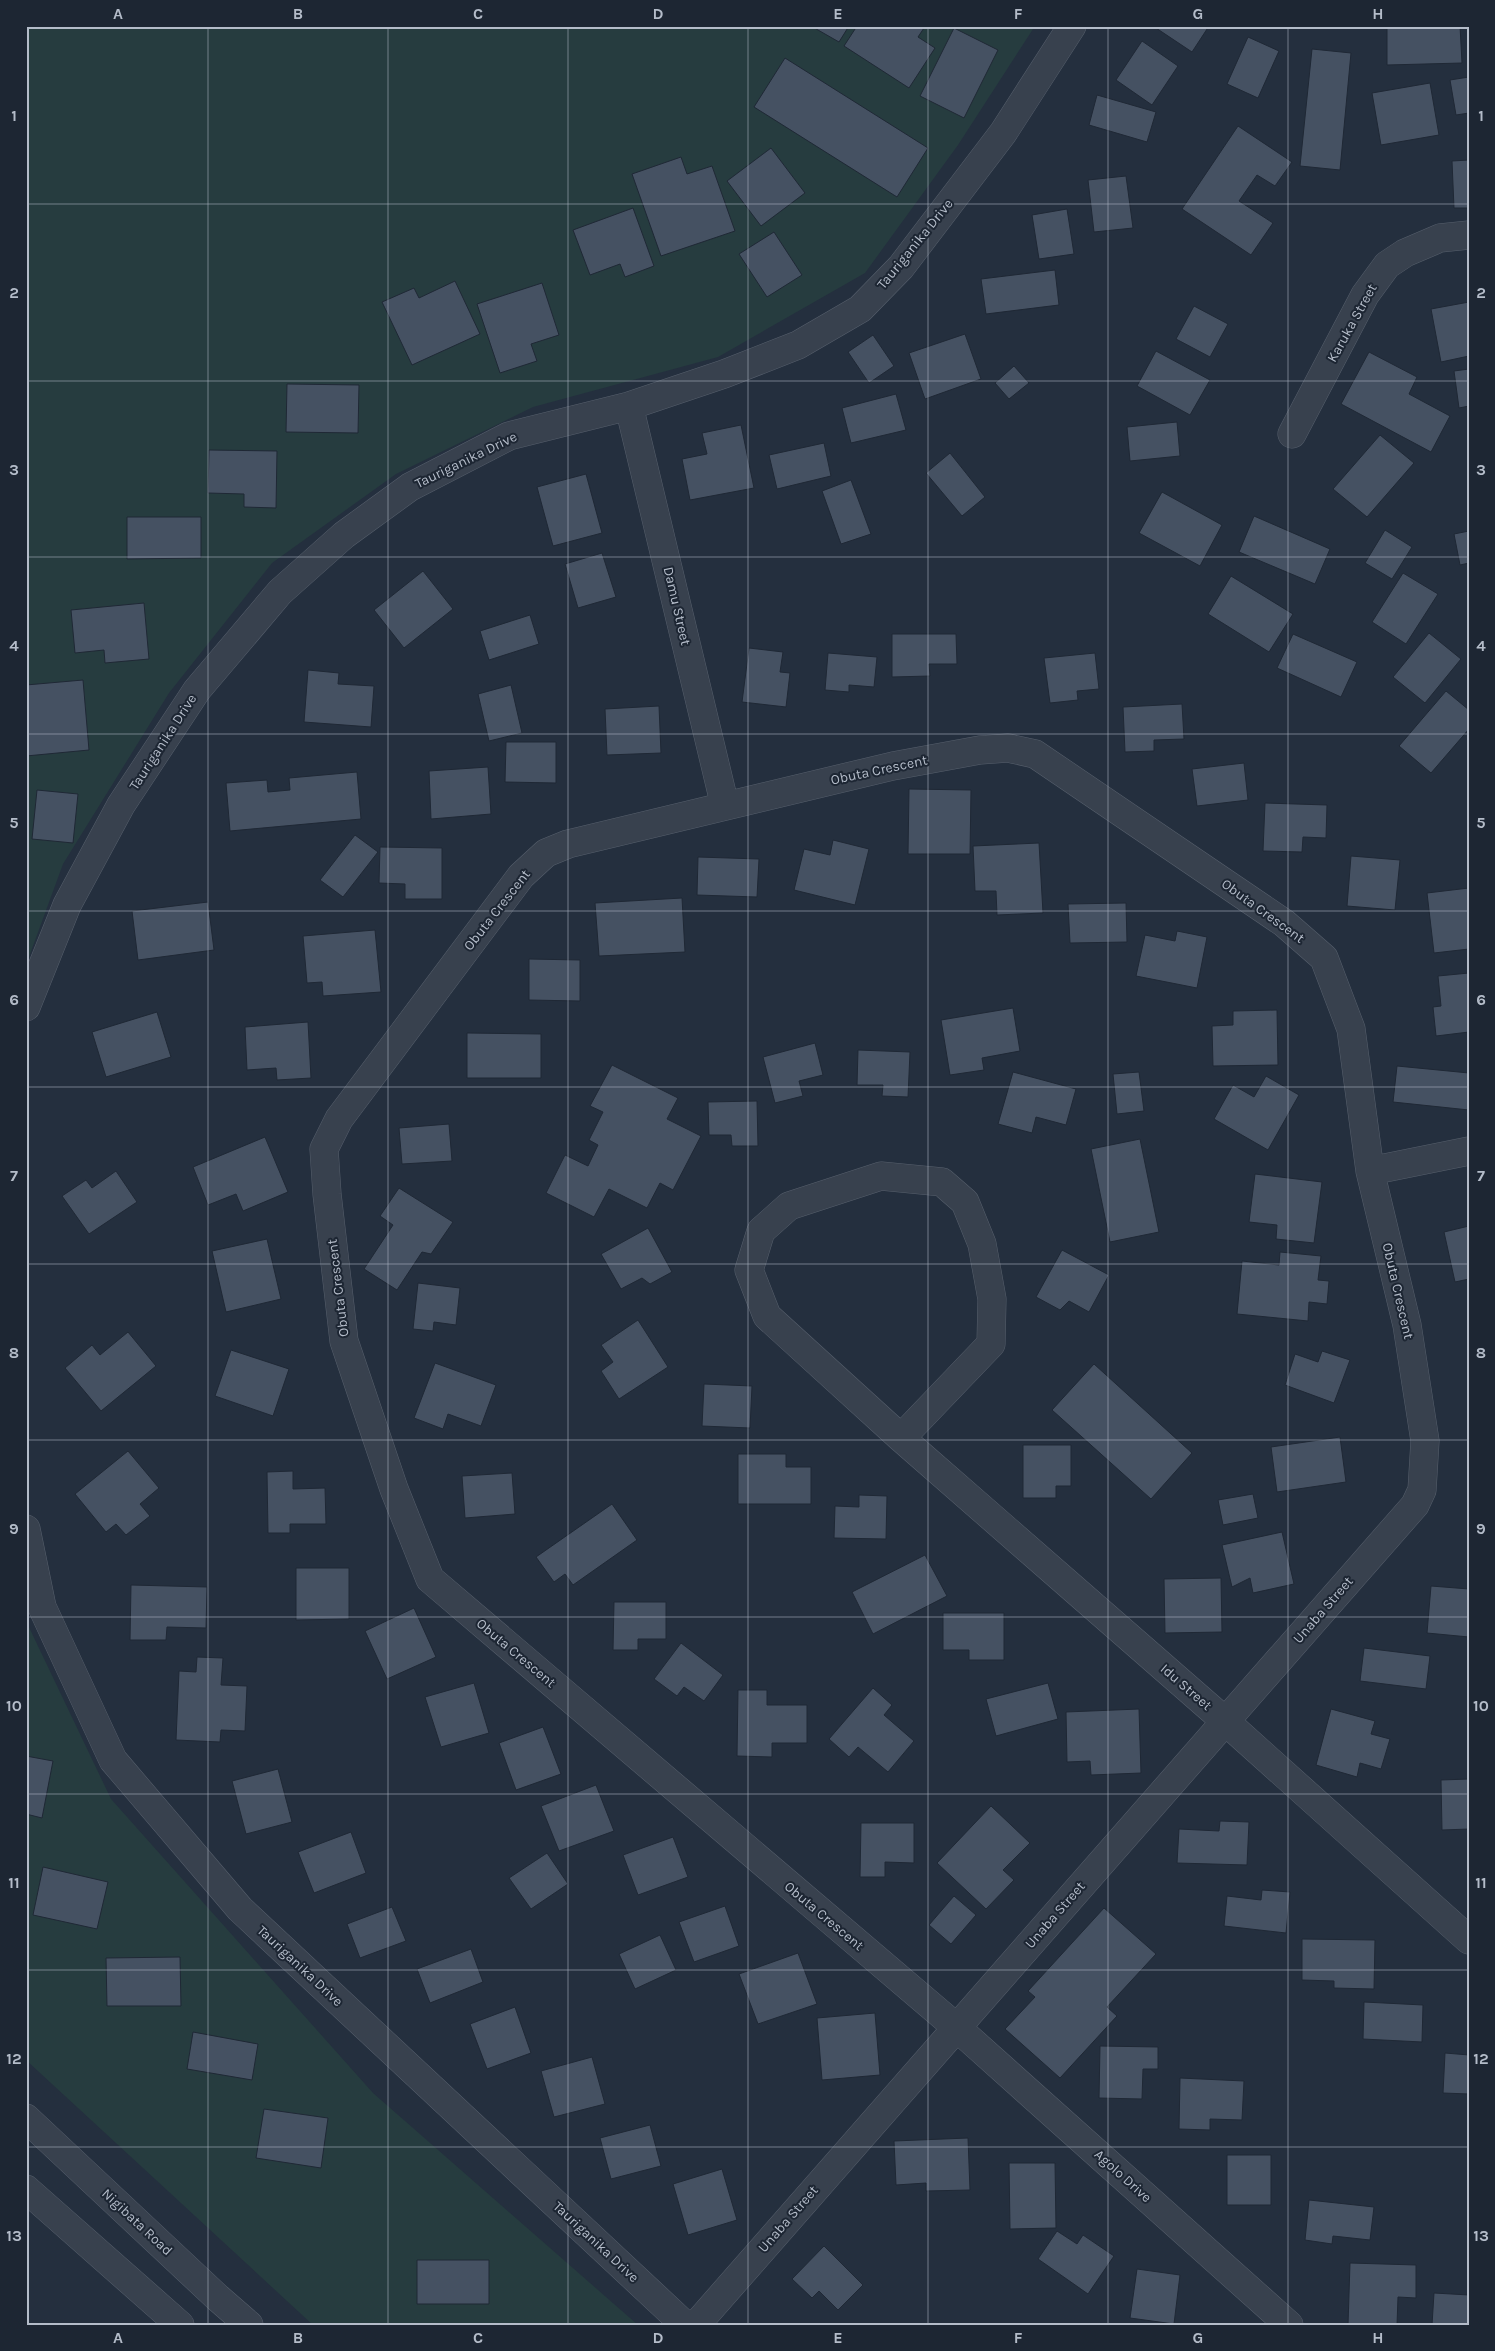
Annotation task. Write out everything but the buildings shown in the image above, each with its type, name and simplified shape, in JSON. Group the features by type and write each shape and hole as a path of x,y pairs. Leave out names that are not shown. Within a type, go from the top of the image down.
{"street":[{"name":"Tauriganika Drive","path":"26,1007 67,905 121,805 197,690 280,592 344,535 410,487 509,436 629,406 724,374 798,345 860,309 901,267 1004,133 1072,26"},
{"name":"Karuka Street","path":"1292,434 1365,295 1387,265 1405,253 1440,238 1469,235"},
{"name":"Damu Street","path":"629,406 724,806"},
{"name":"Obuta Crescent","path":"956,2027 430,1579 394,1489 344,1341 327,1194 324,1149 339,1119 521,876 546,853 568,844 893,766 980,750 1008,748 1035,754 1284,923 1324,958 1352,1029 1370,1171 1407,1325 1425,1441 1422,1490 1415,1505"},
{"path":"1370,1171 1469,1151"},
{"name":"Idu Street","path":"901,1438 992,1344 992,1299 982,1244 965,1202 942,1182 881,1176 789,1206 760,1231 750,1270 767,1316 901,1438 1225,1722 1469,1940"},
{"name":"Unaba Street","path":"696,2325 1415,1505"},
{"name":"Tauriganika Drive","path":"26,1529 42,1607 113,1760 240,1910 685,2325"},
{"name":"Agolo Drive","path":"956,2027 1289,2325"},
{"name":"Nigibata Road","path":"26,2118 249,2325"},
{"path":"26,2189 180,2325"}],"green space":[{"path":"26,26 1035,26 958,145 865,273 718,357 533,407 396,474 272,563 169,693 63,864 26,965"},
{"path":"26,1621 111,1799 373,2093 638,2325 313,2325 26,2060"}]}
